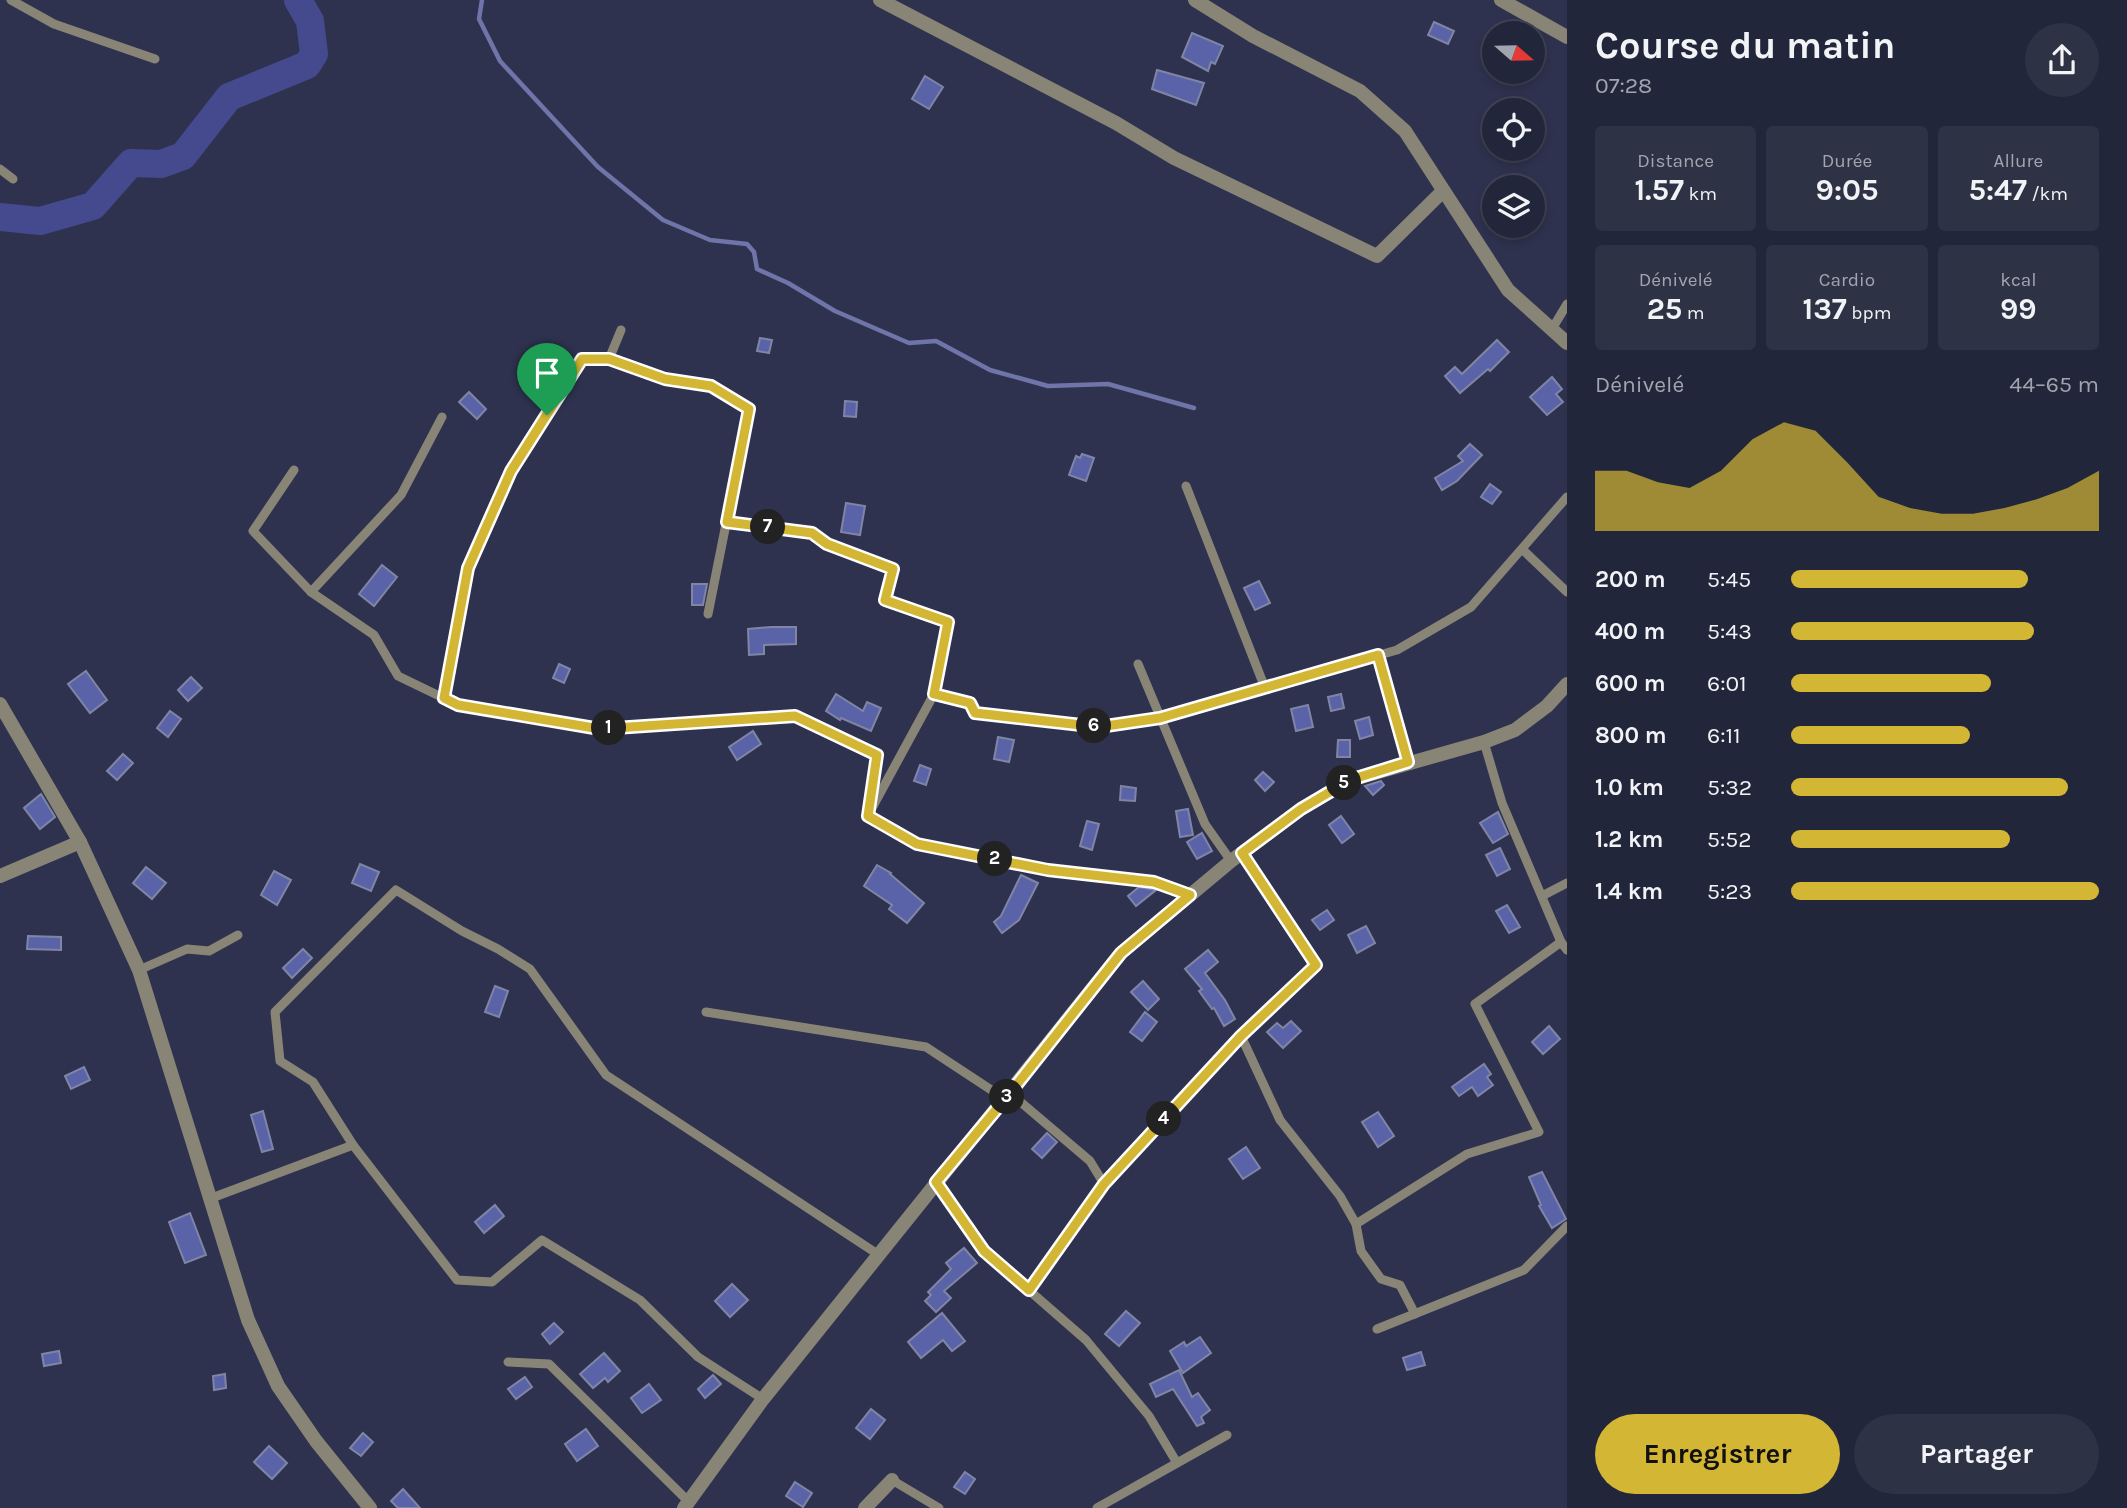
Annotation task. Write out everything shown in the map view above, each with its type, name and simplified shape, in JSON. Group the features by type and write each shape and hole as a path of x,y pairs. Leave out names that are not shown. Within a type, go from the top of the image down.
{"street":[{"path":"880,0 1115,123 1174,158 1377,256 1443,191"},
{"path":"1195,0 1253,36 1360,92 1405,131 1507,290 1567,343"},
{"path":"1501,0 1567,37"},
{"path":"686,1505 763,1399 1121,953 1236,857 1301,809 1350,780 1484,742 1515,730 1546,706 1567,684"},
{"path":"0,704 80,842 139,970 248,1320 278,1386 316,1441 370,1508"},
{"path":"0,876 80,842"},
{"path":"865,1508 892,1480"}],"lane":[{"path":"11,0 54,24 155,59"},
{"path":"0,169 13,179"},
{"path":"1552,329 1567,304"},
{"path":"609,359 621,330"},
{"path":"444,698 468,568 511,471 582,359 609,359 665,379 711,386 749,409 709,614"},
{"path":"311,592 401,495 442,416"},
{"path":"294,470 253,531 311,592 374,635 398,677 458,705 600,729 795,716 877,755 868,816"},
{"path":"1186,486 1265,688"},
{"path":"934,694 970,703 975,713 1099,727 1160,718 1397,650 1472,607 1567,497"},
{"path":"727,522 812,533 827,544 893,569 885,600 948,622 934,694 868,816"},
{"path":"1522,549 1567,592"},
{"path":"1378,655 1408,762"},
{"path":"1029,1290 1104,1184 1241,1036 1316,965 1236,857 1205,824 1138,664"},
{"path":"1356,1224 1467,1154 1539,1132 1475,1004 1564,946 1502,803 1484,742"},
{"path":"868,816 917,844 1048,870 1154,882 1190,895"},
{"path":"1542,896 1567,883"},
{"path":"763,1399 698,1357 640,1300 542,1240 492,1282 457,1280 353,1145 313,1082 280,1061 275,1012 396,890 530,969 606,1075 879,1255"},
{"path":"139,970 187,949 209,951 238,935"},
{"path":"706,1012 926,1046 1007,1096 1090,1161 1104,1184"},
{"path":"1241,1036 1280,1120 1340,1196 1356,1224 1361,1251 1381,1279 1400,1285 1415,1314"},
{"path":"209,1199 353,1145"},
{"path":"936,1182 984,1251 1086,1340 1149,1416 1177,1463"},
{"path":"1377,1329 1524,1270 1567,1226"},
{"path":"508,1362 549,1364 686,1505"},
{"path":"1097,1508 1227,1436"},
{"path":"892,1480 939,1508"}],"building":[{"path":"1434,22 1454,31 1448,44 1428,35"},
{"path":"1192,33 1223,46 1215,64 1211,62 1208,71 1182,57"},
{"path":"1157,70 1204,83 1196,105 1152,89"},
{"path":"925,76 943,87 929,109 912,99"},
{"path":"760,338 772,340 769,353 757,351"},
{"path":"1497,340 1509,352 1490,371 1488,369 1460,393 1445,376 1455,367 1462,374"},
{"path":"1552,377 1562,389 1556,394 1563,402 1547,415 1530,397"},
{"path":"469,392 486,409 477,419 459,402"},
{"path":"845,401 857,402 856,417 844,416"},
{"path":"1470,444 1482,455 1457,481 1442,490 1435,478 1463,461 1458,456"},
{"path":"1082,454 1094,458 1086,481 1069,475 1076,456 1080,458"},
{"path":"1490,484 1501,492 1492,504 1481,497"},
{"path":"846,503 865,506 860,535 841,532"},
{"path":"382,565 397,577 374,606 359,594"},
{"path":"1259,581 1270,603 1255,610 1244,588"},
{"path":"692,584 707,584 703,605 692,605"},
{"path":"796,627 796,644 764,645 764,654 749,655 748,629"},
{"path":"559,664 570,669 564,683 553,678"},
{"path":"86,671 107,700 90,713 68,684"},
{"path":"191,677 202,688 188,701 178,690"},
{"path":"836,694 863,711 867,702 881,708 871,731 841,718 840,720 826,711"},
{"path":"1341,694 1344,708 1331,711 1328,697"},
{"path":"1308,705 1313,727 1296,731 1291,709"},
{"path":"170,711 181,719 168,737 157,728"},
{"path":"1369,717 1373,735 1360,739 1355,721"},
{"path":"753,731 761,744 737,760 729,747"},
{"path":"998,737 1014,740 1009,762 994,759"},
{"path":"1338,740 1350,740 1350,757 1337,757"},
{"path":"123,754 133,763 117,780 107,771"},
{"path":"920,765 931,769 926,785 914,781"},
{"path":"1263,772 1274,782 1265,791 1255,780"},
{"path":"1381,781 1384,785 1373,795 1365,786"},
{"path":"1121,786 1136,788 1135,801 1120,800"},
{"path":"41,794 55,817 40,829 24,808"},
{"path":"1188,809 1193,835 1180,837 1176,811"},
{"path":"1498,812 1508,834 1493,843 1480,823"},
{"path":"1341,816 1354,834 1342,843 1329,825"},
{"path":"1087,821 1099,824 1092,850 1080,846"},
{"path":"1202,833 1212,851 1197,859 1187,842"},
{"path":"1500,848 1510,869 1497,876 1486,855"},
{"path":"360,864 379,872 371,891 352,883"},
{"path":"877,865 891,873 924,903 907,923 889,909 892,905 864,886"},
{"path":"146,867 166,883 152,899 133,883"},
{"path":"274,871 291,880 277,905 261,895"},
{"path":"1021,875 1038,883 1019,920 1002,933 994,922 1001,916"},
{"path":"1139,887 1156,890 1136,906 1128,896"},
{"path":"1507,905 1520,927 1509,933 1496,911"},
{"path":"1327,910 1334,920 1320,930 1312,920"},
{"path":"1366,926 1375,943 1357,953 1348,935"},
{"path":"28,936 61,937 61,950 27,949"},
{"path":"303,949 312,958 292,978 283,968"},
{"path":"1208,950 1218,962 1205,973 1235,1019 1224,1026 1214,1008 1212,1009 1199,991 1202,989 1185,969"},
{"path":"1143,981 1159,999 1148,1010 1131,992"},
{"path":"495,986 508,991 499,1017 485,1012"},
{"path":"1145,1012 1157,1022 1142,1041 1130,1032"},
{"path":"1291,1021 1301,1031 1283,1048 1267,1032 1277,1023 1283,1028"},
{"path":"1549,1026 1560,1039 1543,1054 1532,1042"},
{"path":"1484,1064 1491,1074 1487,1077 1493,1085 1478,1096 1472,1087 1459,1096 1452,1087"},
{"path":"84,1067 90,1080 71,1089 65,1076"},
{"path":"263,1111 273,1149 262,1152 251,1115"},
{"path":"1378,1112 1394,1136 1378,1147 1362,1122"},
{"path":"1047,1133 1057,1142 1042,1158 1032,1149"},
{"path":"1246,1147 1260,1168 1243,1179 1229,1159"},
{"path":"1542,1172 1566,1219 1552,1228 1539,1206 1541,1205 1529,1177"},
{"path":"495,1205 504,1216 484,1233 475,1222"},
{"path":"190,1213 206,1255 185,1263 169,1222"},
{"path":"964,1248 977,1263 944,1291 951,1298 936,1312 925,1301 931,1295 928,1292 951,1269 946,1263"},
{"path":"732,1284 748,1300 730,1317 715,1301"},
{"path":"1126,1311 1140,1323 1119,1346 1105,1334"},
{"path":"942,1313 965,1341 952,1351 943,1340 921,1358 908,1342"},
{"path":"554,1323 563,1332 550,1344 542,1334"},
{"path":"1200,1337 1211,1353 1183,1373 1170,1351 1184,1342 1186,1346"},
{"path":"59,1351 61,1363 44,1366 42,1354"},
{"path":"1421,1352 1425,1365 1407,1370 1403,1358"},
{"path":"604,1353 620,1371 608,1382 605,1378 593,1388 580,1374"},
{"path":"1179,1370 1192,1397 1198,1393 1210,1410 1201,1417 1204,1423 1197,1426 1173,1389 1156,1397 1150,1384"},
{"path":"225,1374 226,1388 214,1390 213,1376"},
{"path":"713,1375 721,1384 705,1398 698,1389"},
{"path":"525,1377 532,1387 516,1399 508,1389"},
{"path":"649,1384 661,1400 642,1413 631,1398"},
{"path":"871,1409 885,1420 870,1439 856,1428"},
{"path":"586,1429 598,1446 577,1461 565,1444"},
{"path":"363,1433 373,1442 361,1456 350,1448"},
{"path":"269,1446 287,1463 272,1479 254,1462"},
{"path":"965,1472 975,1479 965,1494 954,1487"},
{"path":"795,1482 812,1493 803,1507 786,1496"},
{"path":"403,1489 420,1508 398,1508 391,1501"}],"waterway":[{"path":"0,217 40,221 93,206 131,163 161,164 183,156 229,97 307,65 314,54 310,21 298,0"},
{"path":"482,0 479,19 500,61 598,167 663,220 710,240 747,244 754,252 757,269 788,283 835,311 909,343 936,341 990,370 1048,386 1108,384 1194,408"}],"route":[{"path":"582,359 609,359 665,379 711,386 749,409 727,522 812,533 827,544 893,569 885,600 948,622 934,694 970,703 975,713 1099,727 1160,718 1378,655 1408,762 1350,780 1301,809 1242,853 1316,965 1241,1036 1104,1184 1029,1290 984,1251 936,1182 1121,953 1190,895 1154,882 1048,870 917,844 868,816 877,755 795,716 600,729 458,705 444,698 468,568 511,471 547,415 582,359"}]}
